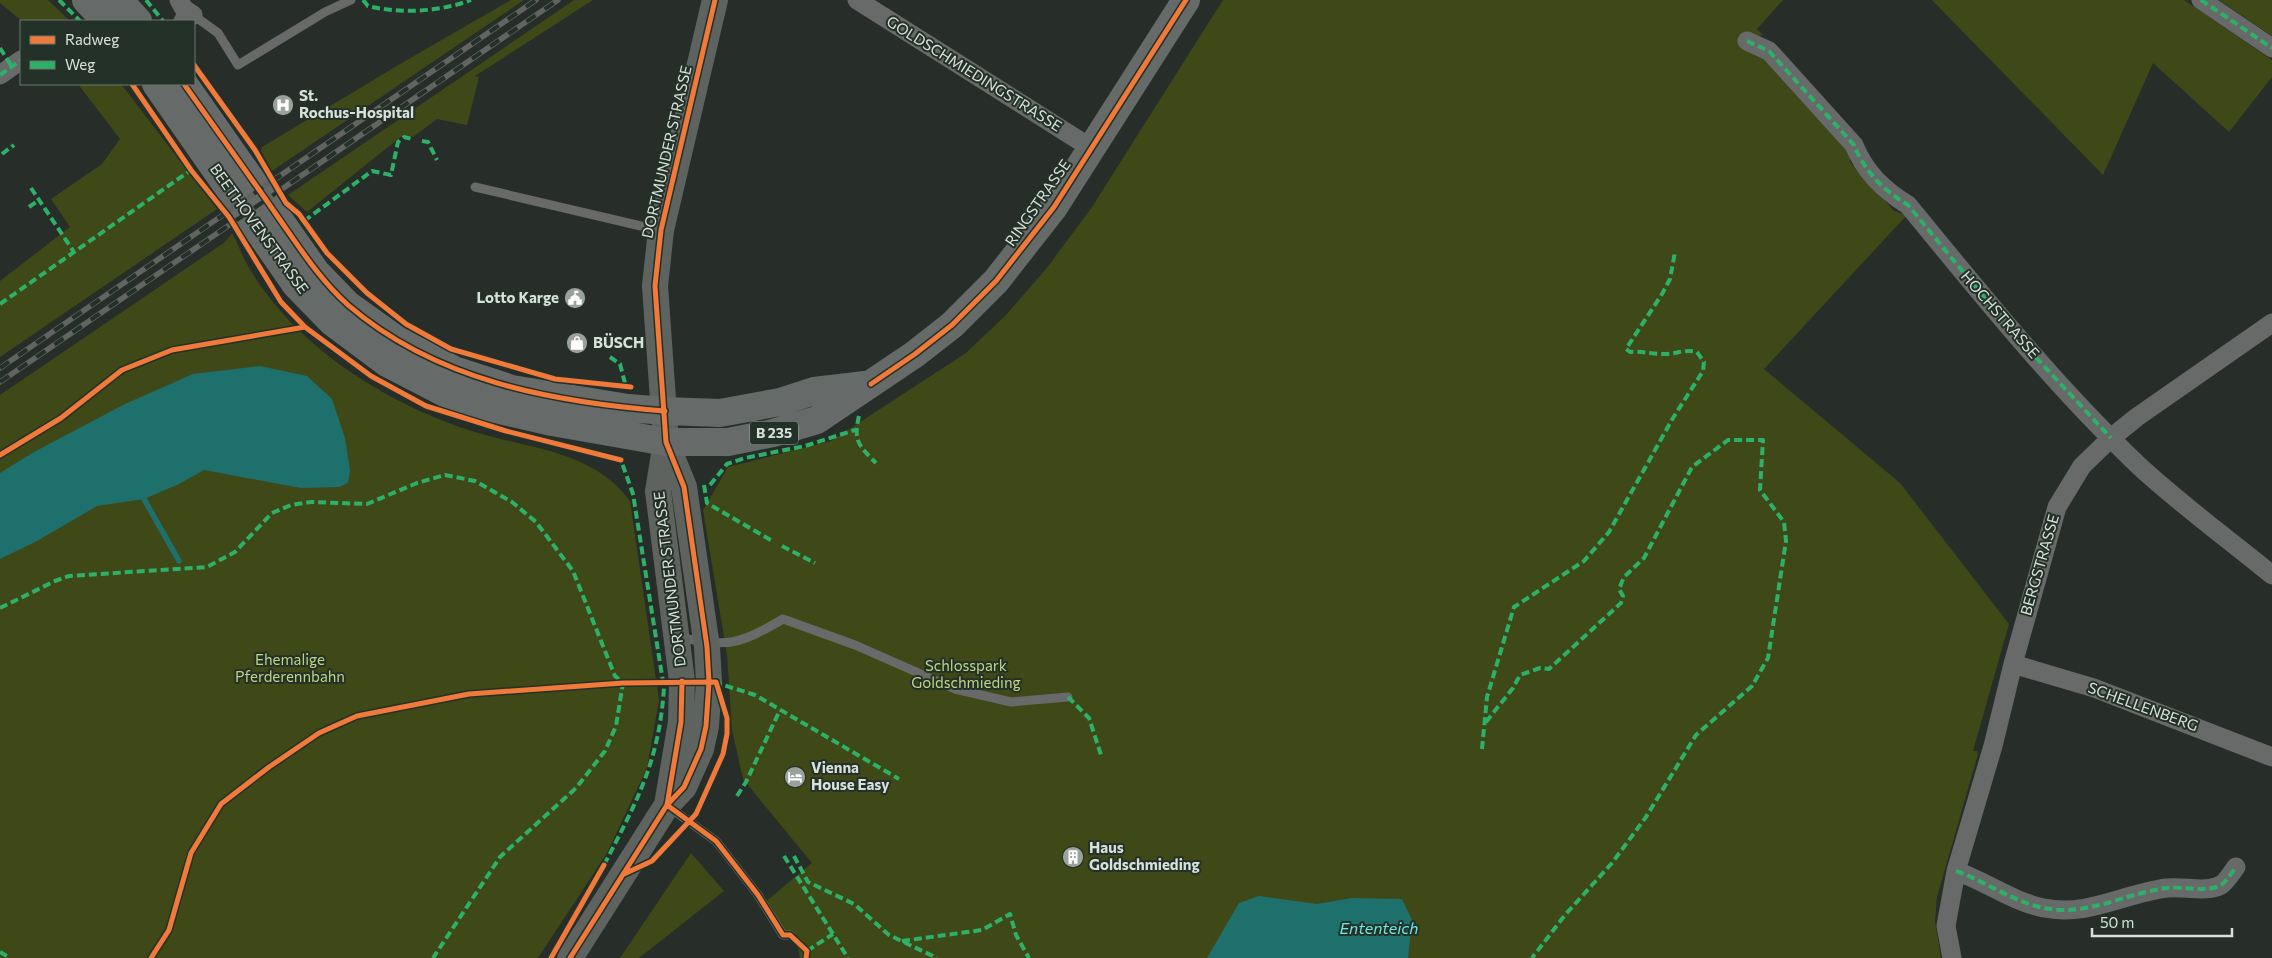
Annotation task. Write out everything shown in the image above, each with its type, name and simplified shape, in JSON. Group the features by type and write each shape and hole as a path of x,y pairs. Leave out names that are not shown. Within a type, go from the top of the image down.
{"main road":[{"path":"86,0 105,20"},
{"path":"120,0 137,20"},
{"name":"DORTMUNDER STRASSE","path":"667,805 681,722 682,681 678,637 658,491 666,442 655,286 661,230 715,0"},
{"name":"RINGSTRASSE","path":"666,442 728,442 773,433 817,420 915,354 952,325 996,281 1054,207 1186,0"},
{"name":"BEETHOVENSTRASSE","path":"157,85 296,285 332,322 387,363 446,393 478,405 552,422 666,442"},
{"name":"BEETHOVENSTRASSE","path":"185,85 316,272 348,305 396,340 454,370 512,389 628,408 665,412"},
{"name":"RINGSTRASSE","path":"665,412 720,413 780,402 814,392 871,384"},
{"name":"DORTMUNDER STRASSE","path":"570,958 667,805 684,787 701,749 706,726 710,638 684,487 666,442"}],"street":[{"path":"179,0 188,18"},
{"name":"GOLDSCHMIEDINGSTRASSE","path":"857,0 1091,148"},
{"path":"2202,0 2272,48"},
{"name":"HOCHSTRASSE","path":"1747,41 1769,51 1854,145 1862,163 1877,181 1888,193 1908,205 2015,335 2111,438 2139,466 2272,576"},
{"path":"0,75 20,61"},
{"name":"BERGSTRASSE","path":"1952,958 1946,926 1956,871 1993,746 2013,664 2057,507 2082,466 2111,438 2137,417 2272,323"},
{"name":"SCHELLENBERG","path":"2013,664 2094,688 2272,757"},
{"path":"1956,871 1975,878 2024,902 2044,908 2066,910 2097,907 2149,890 2178,886 2203,888 2221,885 2236,868"}],"lane":[{"path":"195,22 218,34 238,65 325,12 351,0"},
{"path":"474,188 661,230"},
{"path":"678,637 750,639 783,619 855,645 955,689 1011,702 1068,697"},
{"path":"667,805 716,841 758,895 783,934 790,935"}],"green space":[{"path":"0,0 48,0 69,20 21,20 0,3"},
{"path":"511,0 524,0 272,171 261,151 262,147"},
{"path":"574,0 593,0 475,76 479,77 467,125 437,119 413,137 403,135 307,212 288,195"},
{"name":"Schlosspark Goldschmieding","path":"1223,0 1783,0 1757,29 1763,35 1752,38 1757,49 1851,153 1850,162 1894,211 1907,215 1764,369 1900,483 2009,624 1973,751 1977,751 1978,754 1937,897 1935,921 1941,958 800,958 798,947 764,903 812,863 743,779 732,730 727,655 703,510 728,467 831,441 966,353 1006,315 1046,269 1092,207"},
{"path":"1932,0 2184,0 2272,60 2272,77 2229,132 2153,63 2103,175"},
{"path":"2219,0 2272,0 2272,36"},
{"path":"79,85 122,85 217,209 0,357 0,281 70,227 51,199 102,164 120,139"},
{"name":"Ehemalige Pferderennbahn","path":"232,233 247,264 267,294 291,322 319,348 349,371 382,392 451,424 485,435 545,450 583,463 616,485 630,501 659,700 647,768 607,853 538,958 0,958 0,395 225,242"},
{"path":"691,853 724,891 639,958 620,958"}],"water":[{"path":"260,366 307,376 332,399 345,438 350,470 348,483 339,487 301,488 204,470 179,484 144,499 97,506 37,541 0,559 0,473 34,452 125,404 193,374"},
{"name":"Ententeich","path":"1259,896 1317,904 1352,898 1402,899 1412,920 1408,958 1207,958 1239,903"}],"waterway":[{"path":"144,499 179,561"}],"railway":[{"path":"0,368 536,0"},
{"path":"0,382 558,0"}],"marked path":[{"path":"59,0 79,20"},
{"path":"146,0 162,20"},
{"path":"363,0 368,6 407,11 446,7 471,0"},
{"path":"2201,0 2272,48"},
{"path":"1747,41 1769,51 1854,145 1858,155 1876,180 1908,205 2015,335 2111,438"},
{"path":"0,48 12,67"},
{"path":"0,75 20,61"},
{"path":"304,221 372,171 391,175 398,142 404,137 412,139"},
{"path":"422,141 428,142 437,160"},
{"path":"2,154 14,145"},
{"path":"0,304 191,170"},
{"path":"31,188 74,252"},
{"path":"29,207 39,200"},
{"path":"1482,749 1487,697 1514,607 1584,561 1609,532 1673,418 1703,371 1704,362 1697,352 1661,354 1630,352 1626,349 1670,279 1675,252"},
{"path":"610,357 620,364 626,387"},
{"path":"859,416 857,424 859,443 876,463"},
{"path":"710,485 727,464 745,458 805,446 855,430"},
{"path":"1486,722 1513,688 1520,675 1540,668 1549,669 1621,603 1623,596 1619,589 1624,577 1644,558 1692,467 1728,440 1763,440 1760,490 1784,522 1786,541 1768,658 1752,686 1696,735 1646,817 1612,863 1565,915 1532,958"},
{"path":"604,865 627,821 652,760 664,688 633,494 621,460 617,459"},
{"path":"0,608 69,576 207,567 235,552 272,513 291,505 311,502 367,504 417,483 445,475 475,481 512,502 536,522 573,571 615,676 623,683 616,726 605,751 576,788 500,857 433,958"},
{"path":"704,485 707,503 774,542"},
{"path":"782,546 815,563"},
{"path":"714,682 755,695 899,779"},
{"path":"1068,697 1089,718 1102,758"},
{"path":"737,796 746,782 780,710"},
{"path":"784,856 848,958"},
{"path":"794,856 808,882 854,904 889,935 937,958"},
{"path":"1956,871 2021,901 2044,908 2060,910 2091,907 2167,888 2209,889 2223,884 2236,867"},
{"path":"902,941 982,930 1010,914 1016,935 1029,958"},
{"path":"807,951 833,934"},
{"path":"0,952 10,958"}],"cycle path":[{"path":"570,958 667,805 684,787 701,749 706,726 709,682 707,647 684,487 666,442 655,286 661,230 715,0"},
{"path":"871,384 915,354 952,325 996,281 1054,207 1186,0"},
{"path":"195,66 255,150 286,203 299,214 327,253 367,293 406,324 451,349 555,379 631,387"},
{"path":"133,85 191,170 229,217 281,302 305,327 371,376 426,406 506,431 621,460"},
{"path":"185,85 319,274 348,305 382,331 419,352 457,370 498,383 539,394 623,407 665,411"},
{"path":"0,455 61,418 122,370 172,350 305,327"},
{"path":"667,805 681,722 682,681"},
{"path":"151,958 169,930 191,853 221,804 269,767 319,733 357,716 469,694 623,683 716,682 727,718 727,734 723,754 696,814 652,861 624,874"},
{"path":"667,805 716,841 758,895 783,935 790,935 807,951 806,958"},
{"path":"551,958 604,865"}],"place":[{"name":"St. Rochus-Hospital","path":"283,105"},
{"name":"Lotto Karge","path":"575,298"},
{"name":"BÜSCH","path":"577,343"},
{"name":"Vienna House Easy","path":"795,777"},
{"name":"Haus Goldschmieding","path":"1073,857"}]}
